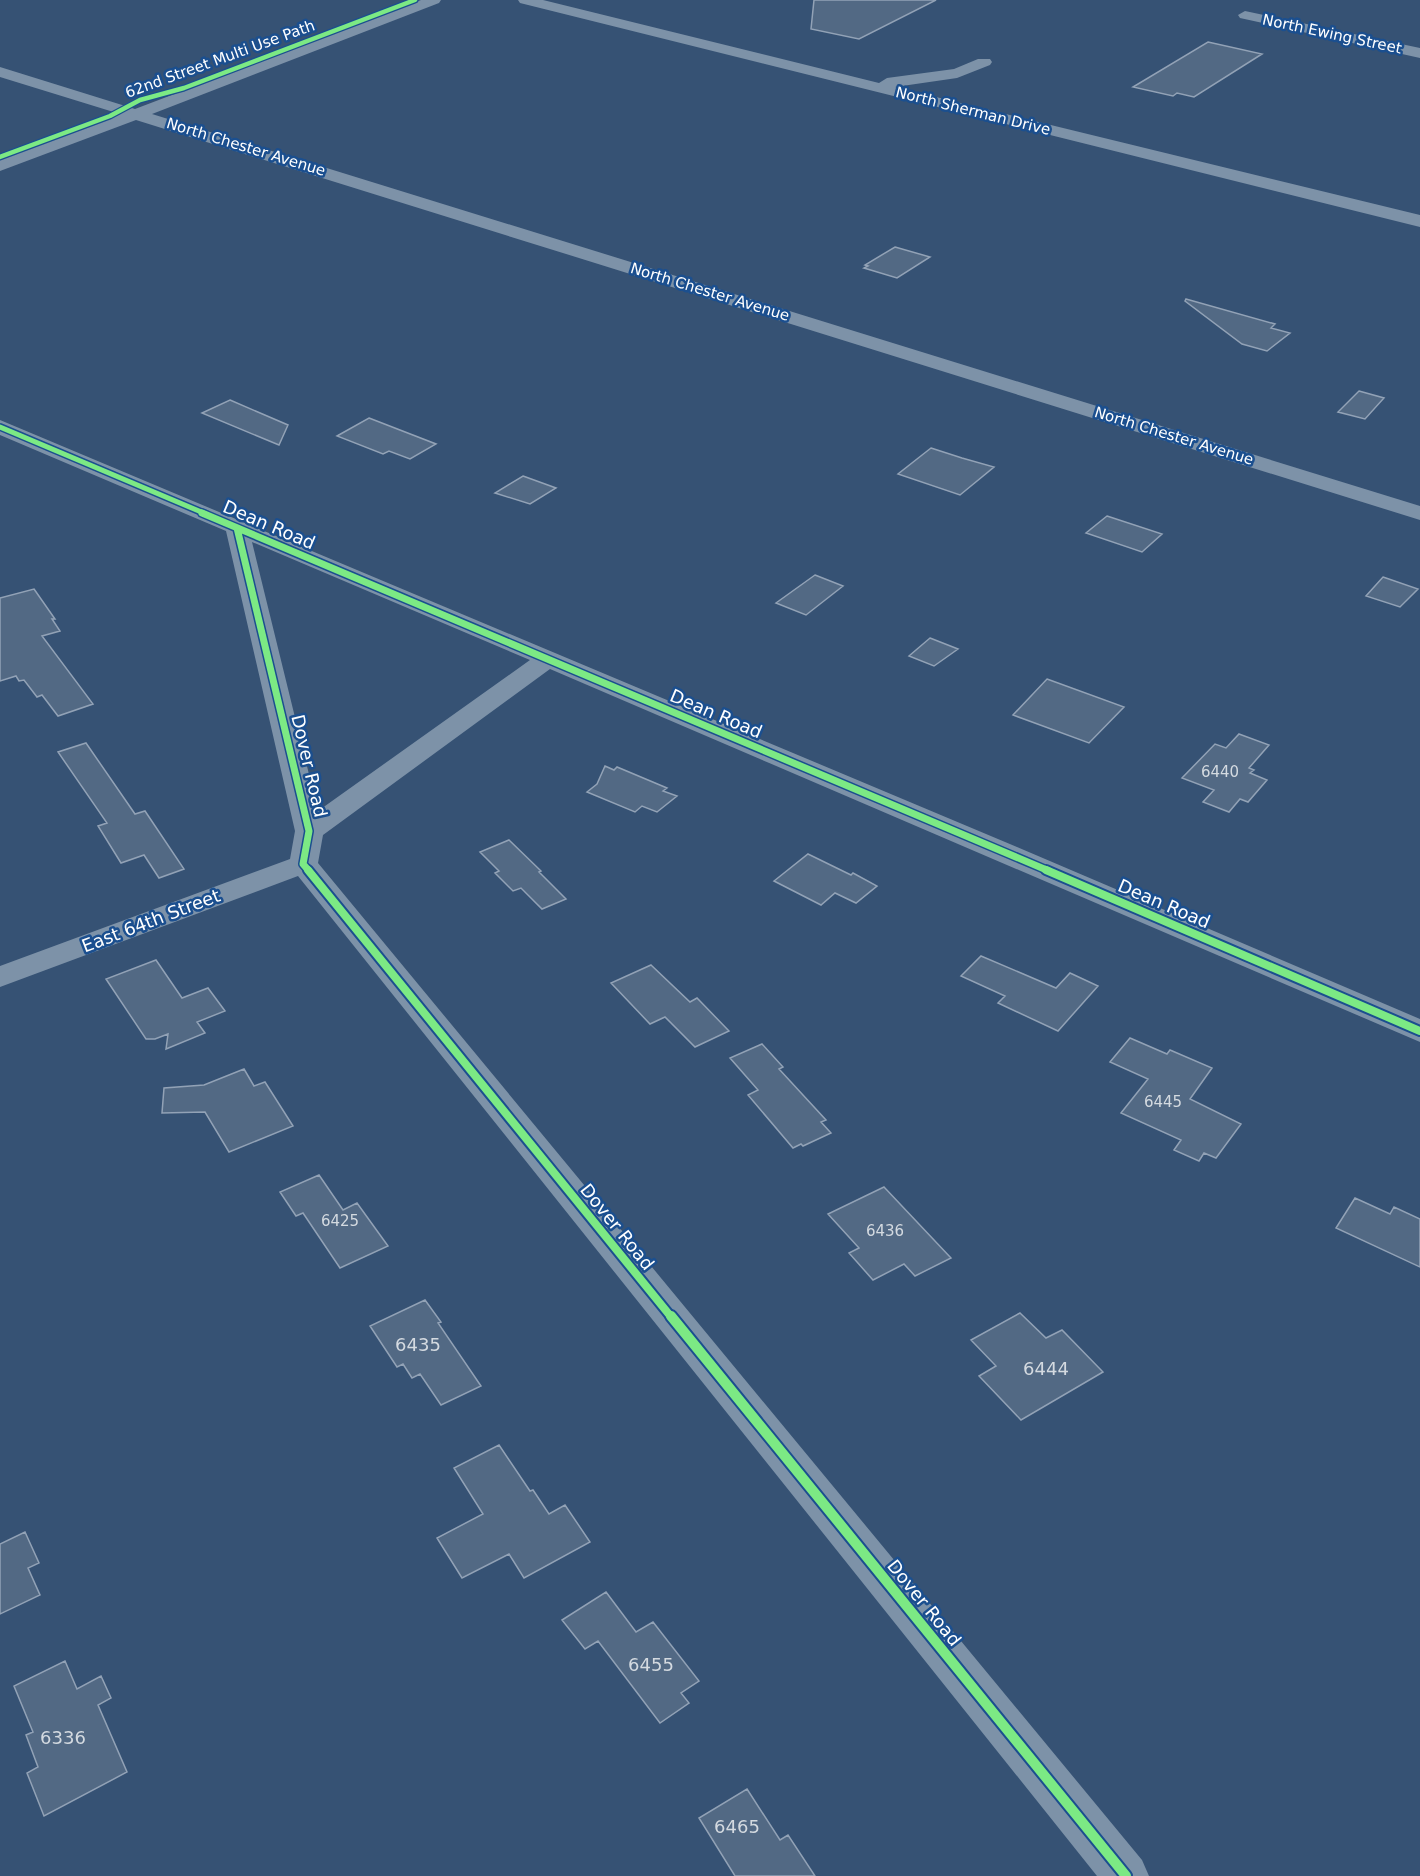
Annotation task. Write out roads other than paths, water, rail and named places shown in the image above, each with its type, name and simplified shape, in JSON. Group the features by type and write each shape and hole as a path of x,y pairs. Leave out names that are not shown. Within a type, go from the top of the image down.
{"street":[{"path":"0,166 434,0"},
{"name":"North Sherman Drive","path":"525,0 1420,221"},
{"name":"North Ewing Street","path":"1245,15 1420,53"},
{"path":"870,85 957,73 984,62"},
{"name":"North Chester Avenue","path":"0,72 1420,513"},
{"name":"Dean Road","path":"0,427 1420,1031"},
{"name":"Dover Road","path":"237,528 309,831 303,864 1126,1876"},
{"path":"309,831 548,659"},
{"name":"East 64th Street","path":"0,977 303,864"}]}
